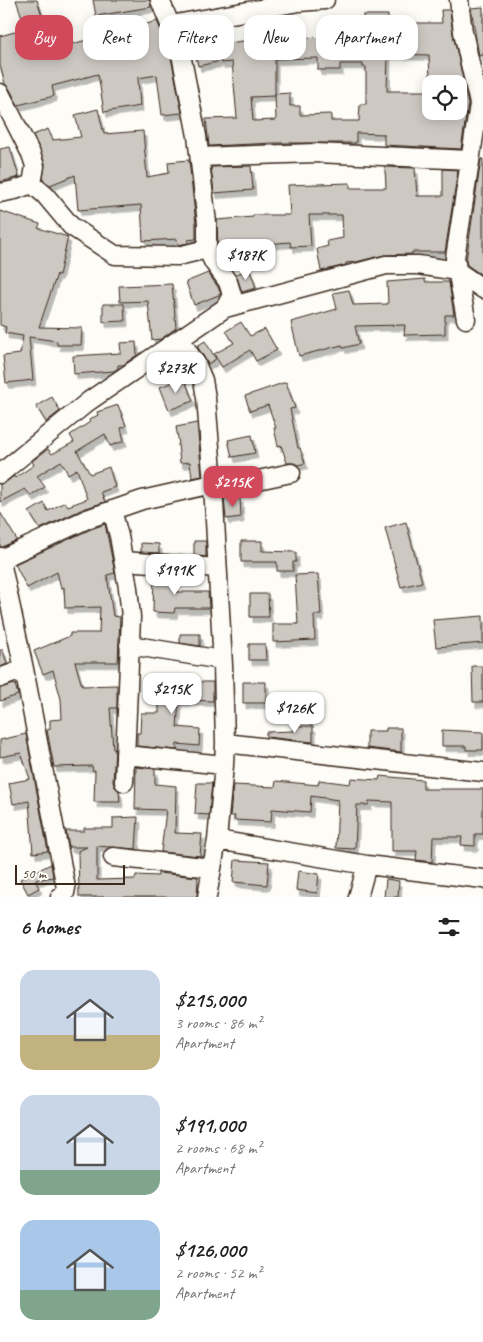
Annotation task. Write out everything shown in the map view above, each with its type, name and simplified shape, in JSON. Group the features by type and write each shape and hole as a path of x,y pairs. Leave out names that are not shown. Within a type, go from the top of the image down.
{"street":[{"path":"160,0 166,15"},
{"path":"226,15 299,2 325,0"},
{"path":"459,0 463,32 479,104 455,258 466,319"},
{"path":"182,60 200,158 207,223 207,249 214,263 228,282 232,295 225,308"},
{"path":"0,93 31,154 35,166 32,184"},
{"path":"200,158 316,153 470,160"},
{"path":"32,184 45,195 71,226 114,255 178,256 207,249"},
{"path":"0,193 32,184"},
{"path":"0,474 89,401 225,308 386,265 418,265 457,271 483,289"},
{"path":"180,339 203,380 214,484 225,744 217,840 207,897"},
{"path":"60,897 65,893 66,888 24,669 0,558 86,519 142,500 214,484 258,480 291,473"},
{"path":"112,510 124,561 131,617 124,782"},
{"path":"124,561 217,568"},
{"path":"129,645 222,660"},
{"path":"0,678 24,669"},
{"path":"225,744 483,772"},
{"path":"125,755 224,765"},
{"path":"217,840 367,865 483,879"},
{"path":"113,857 212,868"},
{"path":"358,897 367,865"}],"building":[{"path":"16,0 37,0 42,15 21,15"},
{"path":"93,0 150,0 151,7 96,15"},
{"path":"483,7 483,55 479,56 471,8"},
{"path":"441,10 450,10 462,75 430,75 429,55 418,55 418,23 442,23"},
{"path":"157,21 159,26 159,60 172,60 182,113 162,115 157,75 138,78 140,106 104,112 98,74 52,86 54,96 18,105 5,84 0,65 0,36 15,32 15,60 73,60 73,44 83,41 83,60 149,60 149,23"},
{"path":"306,37 316,38 316,58 306,58"},
{"path":"244,41 244,60 275,60 275,94 290,93 290,106 300,106 300,115 331,114 331,121 359,121 360,104 366,104 366,67 363,67 363,64 340,64 340,70 318,70 318,60 388,60 387,91 422,91 422,120 466,120 461,149 384,145 384,134 356,133 356,143 274,143 209,146 206,119 237,118 232,62 221,63 221,61 198,66 197,60 234,60 234,42","holes":["275,94 276,120 253,121 251,97 275,96"]},
{"path":"98,109 104,134 143,131 147,177 169,173 168,162 189,160 196,239 188,240 188,243 178,245 177,239 143,241 141,205 78,210 75,175 50,185 43,180 45,163 33,135 48,129 53,140 81,137 75,115"},
{"path":"10,147 19,177 0,182 0,149"},
{"path":"481,159 483,159 483,276 467,265 466,261"},
{"path":"251,166 253,190 214,193 211,167"},
{"path":"385,167 415,168 417,196 443,196 443,169 458,170 445,252 412,252 412,254 384,255 346,263 346,265 321,271 317,249 328,246 327,241 343,238 342,215 309,215 311,246 291,247 290,242 218,248 217,220 253,217 253,215 290,215 288,185 350,183 350,188 386,188"},
{"path":"0,211 40,224 38,228 68,237 59,275 57,274 39,327 82,328 81,345 57,345 57,341 29,337 33,380 6,383 3,356 20,354 23,336 5,333 6,327 0,325"},
{"path":"250,270 256,288 242,292 236,274"},
{"path":"208,273 221,294 194,305 186,282"},
{"path":"425,279 425,282 449,282 454,315 445,315 445,334 404,335 405,325 355,326 359,344 343,348 342,345 299,356 291,322 337,309 333,293 349,290 353,305 388,304 387,282"},
{"path":"172,284 176,328 161,339 152,340 148,301 120,302 119,286"},
{"path":"103,304 124,304 125,321 103,322"},
{"path":"241,322 250,336 265,329 277,350 256,361 250,350 222,367 214,354 234,343 226,331"},
{"path":"205,341 216,359 208,364 197,346"},
{"path":"136,342 137,355 123,365 118,365 118,368 114,371 74,374 73,356 121,353 120,343"},
{"path":"184,378 193,401 169,410 160,387"},
{"path":"286,382 295,408 290,409 298,448 300,448 305,463 298,465 287,463 281,445 278,446 274,428 276,428 268,405 250,411 245,396"},
{"path":"52,397 60,411 46,422 36,406"},
{"path":"118,405 126,426 121,428 124,441 110,446 105,434 77,451 90,474 109,467 115,487 101,492 105,502 83,509 40,529 29,512 44,503 48,511 65,502 68,506 87,499 77,469 68,474 61,461 37,476 45,487 31,496 25,489 0,502 0,484 14,476 15,478 34,465 32,461 48,449 52,454 74,442 70,435 90,422 89,420 98,415 97,412"},
{"path":"197,423 202,476 192,478 190,462 180,463 176,427"},
{"path":"252,435 255,453 232,457 228,440"},
{"path":"240,497 241,517 226,519 224,498"},
{"path":"0,512 17,540 2,547 0,547"},
{"path":"406,522 422,582 401,587 385,528"},
{"path":"105,524 115,573 107,575 113,616 120,617 118,662 75,662 82,686 117,685 117,708 110,708 113,749 115,749 113,782 119,791 120,802 94,802 95,770 93,771 92,766 54,767 47,730 50,729 50,720 62,719 61,699 53,670 43,674 34,651 70,636 70,633 99,633 100,607 65,608 64,587 61,588 57,572 27,588 15,564"},
{"path":"194,541 206,541 206,557 194,556"},
{"path":"241,541 262,541 262,551 296,552 296,562 293,562 293,571 277,571 277,562 241,562"},
{"path":"141,543 159,544 159,553 141,552"},
{"path":"318,574 321,615 314,615 315,640 273,642 273,624 298,624 295,575"},
{"path":"154,575 176,576 175,592 208,592 209,608 175,608 174,613 153,612"},
{"path":"250,594 268,594 269,617 250,617"},
{"path":"483,616 483,643 436,647 433,620"},
{"path":"180,634 200,634 200,646 180,643"},
{"path":"249,644 265,644 266,660 249,660"},
{"path":"0,650 3,650 7,664 0,667"},
{"path":"472,666 483,666 483,702 473,702"},
{"path":"159,678 183,678 183,682 213,682 213,701 179,700 177,727 200,729 199,746 177,744 177,750 137,746 137,733 140,733 141,713 159,713"},
{"path":"243,682 266,682 266,703 243,703"},
{"path":"15,684 18,695 0,701 0,688"},
{"path":"294,726 313,726 313,742 266,737 266,732 294,731"},
{"path":"386,728 401,728 401,752 367,748 367,731 386,731"},
{"path":"442,730 483,732 483,750 466,750 466,746 442,746"},
{"path":"26,734 48,851 33,853 29,801 13,804 9,783 30,779 21,753 0,757 0,740"},
{"path":"136,767 155,769 155,784 176,786 175,833 202,834 200,856 161,852 166,810 135,809"},
{"path":"380,776 423,780 423,789 483,789 483,834 475,834 475,846 461,845 462,837 433,837 432,862 416,860 417,851 392,851 392,802 369,801 368,805 357,805 355,849 336,848 338,800 311,796 310,812 272,809 271,822 234,820 235,816 230,816 233,785 275,787 276,781 318,785 319,780 350,784 351,778 379,780"},
{"path":"197,783 212,783 209,815 195,814"},
{"path":"138,817 136,849 97,846 97,880 135,879 136,875 158,876 158,873 198,877 197,897 79,897 78,851 87,847 69,847 66,831 84,831 84,828 113,828 113,818"},
{"path":"235,860 269,862 267,885 233,882"},
{"path":"51,864 53,877 35,880 39,888 28,894 20,879"},
{"path":"298,871 319,874 317,893 296,890"},
{"path":"386,879 399,881 398,897 384,897"}]}
